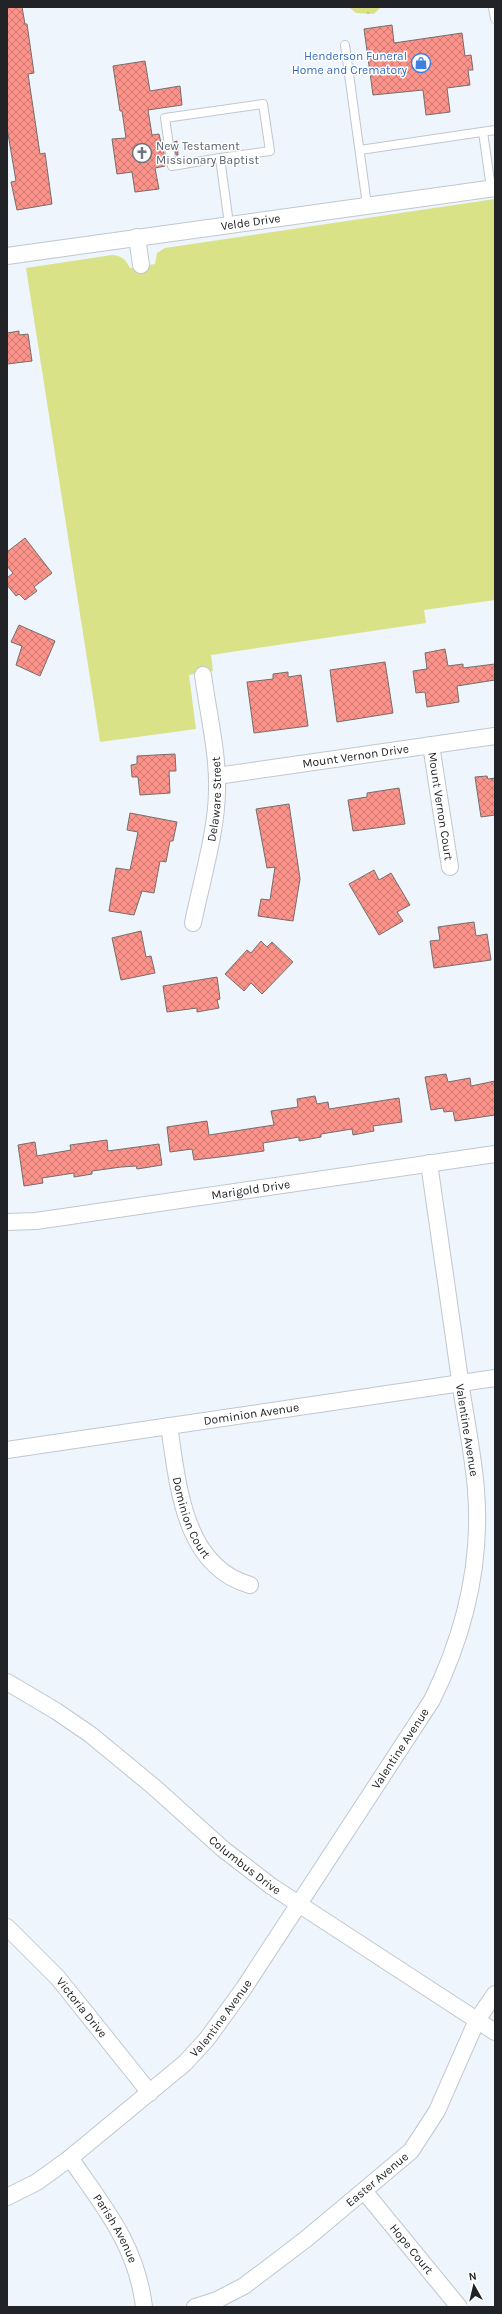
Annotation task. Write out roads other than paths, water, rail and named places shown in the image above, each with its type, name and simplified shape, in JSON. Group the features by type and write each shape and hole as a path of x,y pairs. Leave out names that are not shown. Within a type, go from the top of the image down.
{"street":[{"name":"Velde Drive","path":"7,256 493,188"},
{"path":"137,237 141,265"},
{"name":"Delaware Street","path":"193,923 216,813 217,776 203,675"},
{"name":"Mount Vernon Drive","path":"217,776 495,736"},
{"name":"Mount Vernon Court","path":"431,745 450,867"},
{"name":"Marigold Drive","path":"7,1222 36,1221 495,1154"},
{"name":"Valentine Avenue","path":"7,2197 30,2186 70,2158 185,2063 207,2040 432,1700 446,1671 458,1638 474,1572 477,1515 473,1462 460,1383 429,1164"},
{"name":"Dominion Avenue","path":"7,1450 495,1378"},
{"name":"Dominion Court","path":"169,1426 181,1499 188,1521 198,1542 210,1561 223,1574 250,1585"},
{"name":"Columbus Drive","path":"7,1682 91,1734 154,1787 223,1850 260,1878 495,2032"},
{"name":"Victoria Drive","path":"7,1927 58,1978 150,2093"},
{"name":"Easter Avenue","path":"195,2307 217,2300 244,2286 306,2239 403,2159 426,2132 437,2112 477,2020 495,1994"},
{"name":"Parish Avenue","path":"70,2158 120,2230 139,2276 144,2307"},
{"name":"Hope Court","path":"364,2191 459,2307"}],"lane":[{"path":"493,7 495,20"},
{"path":"345,45 367,205"},
{"path":"263,104 270,151 220,158 172,166 165,118 263,104"},
{"path":"360,150 495,130"},
{"path":"483,132 493,188"},
{"path":"220,158 230,224"}],"place":[{"name":"Henderson Funeral Home and Crematory","path":"421,63"},
{"name":"New Testament Missionary Baptist","path":"142,153"}]}
